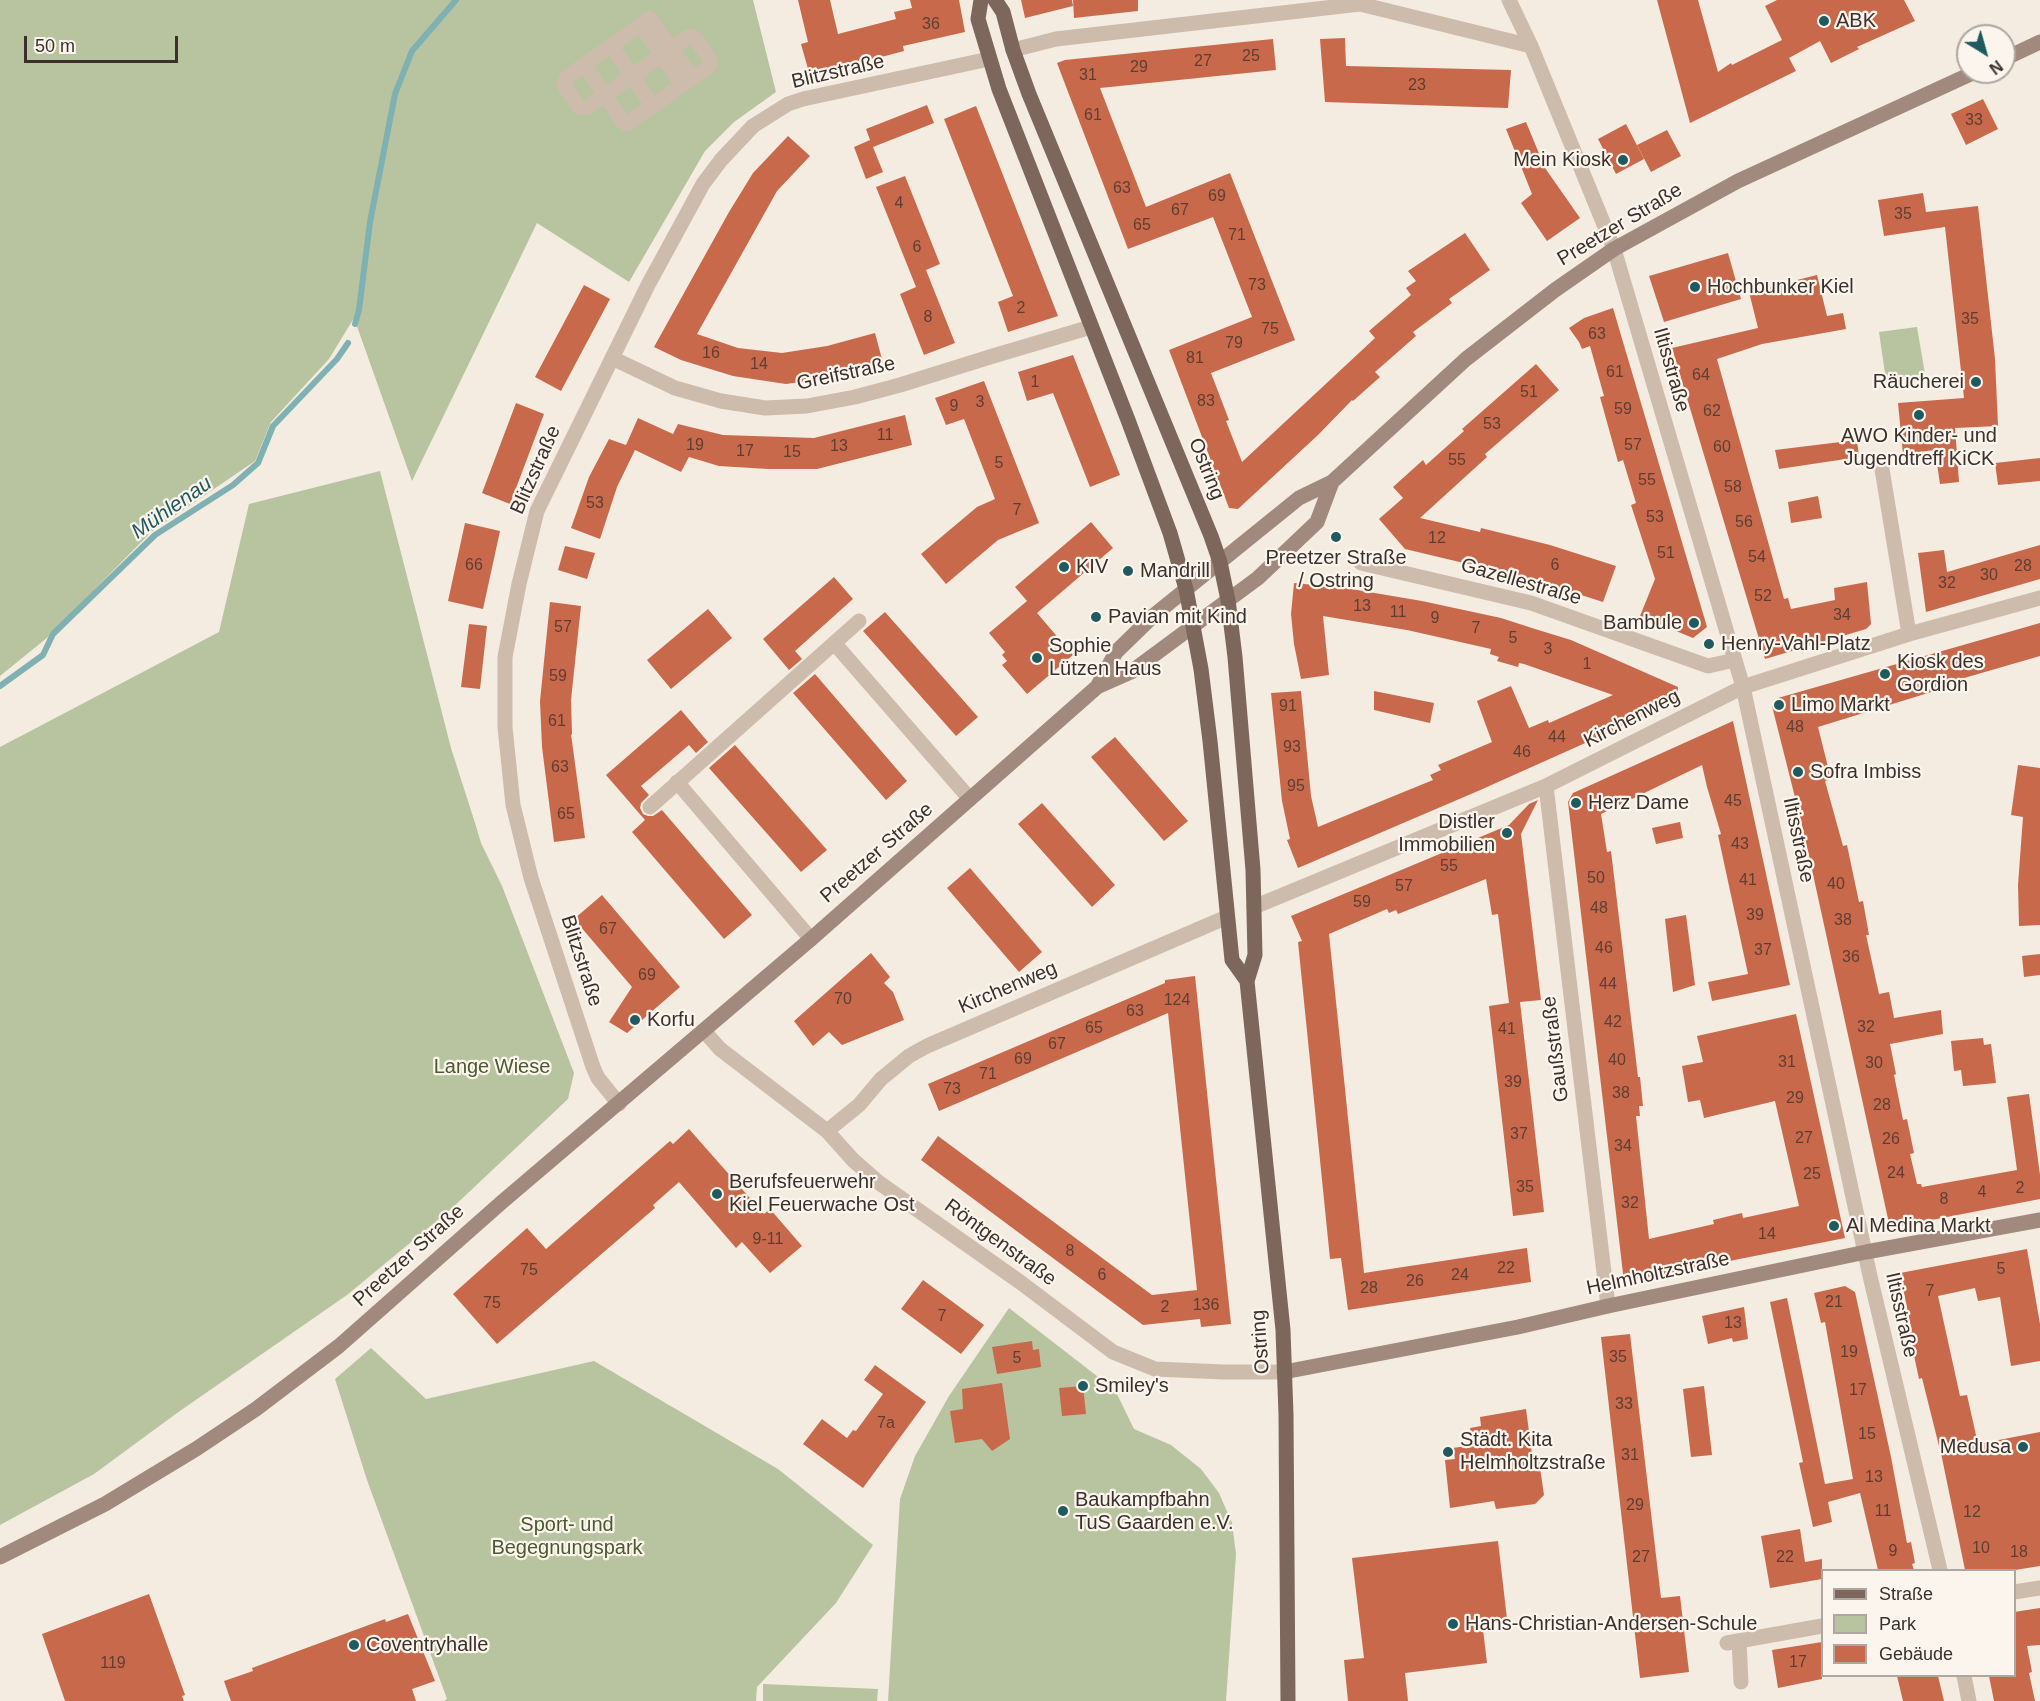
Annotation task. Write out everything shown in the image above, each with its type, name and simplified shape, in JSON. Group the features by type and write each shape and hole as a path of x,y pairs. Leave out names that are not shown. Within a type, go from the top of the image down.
{"main road":[{"name":"Ostring","path":"981,0 978,19 989,59 1170,533 1186,589 1194,626 1210,741 1232,960 1247,981"},
{"name":"Ostring","path":"995,0 1003,12 1013,50 1029,94 1211,536 1220,562 1228,600 1236,669 1254,907 1255,955 1247,981 1283,1330 1288,1701"}],"street":[{"name":"Iltisstraße","path":"1509,0 1531,46 1614,249 1743,687 1866,1252 1940,1569"},
{"path":"1013,50 1068,38 1360,4 1531,46"},
{"path":"584,65 605,95 623,122 627,123 708,68 710,64 708,56 695,38 689,36 666,52 605,95 587,108 579,107 564,85 567,77 584,65 611,46 641,25 666,52 687,82"},
{"path":"2016,53 2040,42"},
{"path":"611,46 652,106"},
{"name":"Blitzstraße","path":"620,1104 598,1078 593,1067 531,878 513,805 505,727 506,657 519,584 537,512 648,285 703,184 721,160 753,126 789,104 803,99 989,59"},
{"name":"Preetzer Straße","path":"1097,687 1116,652 1186,589 1299,498 1332,482 1467,359 1555,290 1614,249 1688,207 1768,167 1956,81"},
{"name":"Greifstraße","path":"612,358 675,388 721,401 765,408 807,406 900,385 1091,327"},
{"path":"1881,463 1909,634"},
{"name":"Preetzer Straße","path":"0,1557 105,1504 196,1449 264,1403 353,1334 502,1202 620,1104 811,939 1097,687 1131,672 1258,578 1317,522 1332,482"},
{"name":"Gazellestraße","path":"1361,563 1531,603 1708,666 1735,660"},
{"name":"Kirchenweg","path":"1254,907 1546,786 1743,687 1909,634 2040,598"},
{"path":"650,807 859,621"},
{"path":"835,644 970,799"},
{"path":"677,782 811,939"},
{"name":"Gaußstraße","path":"1546,786 1608,1306"},
{"name":"Kirchenweg","path":"827,1131 859,1105 881,1079 927,1046 1227,917"},
{"name":"Röntgenstraße","path":"704,1031 720,1049 827,1131 853,1160 878,1182 1020,1282 1113,1352 1155,1369 1284,1372"},
{"name":"Helmholtzstraße","path":"1284,1372 1518,1327 1866,1252 2040,1220"},
{"path":"2016,1592 2040,1588"},
{"path":"1741,1683 1733,1642 1821,1626"},
{"path":"1964,1677 1970,1701"}],"green space":[{"path":"0,0 753,0 776,92 734,122 705,151 629,282 537,223 412,481 354,318 329,359 271,422 255,461 151,532 48,637 0,676"},
{"path":"1917,327 1925,374 1886,380 1879,332"},
{"name":"Lange Wiese","path":"380,471 451,748 481,843 502,886 574,1073 568,1099 451,1209 347,1295 177,1413 94,1474 0,1525 0,747 219,632 249,504"},
{"name":"Baukampfbahn TuS Gaarden e.V.","path":"1009,1308 1115,1390 1134,1429 1171,1445 1201,1469 1219,1493 1232,1523 1236,1554 1226,1701 888,1701 900,1499 915,1456 949,1396"},
{"name":"Sport- und Begegnungspark","path":"371,1348 426,1399 594,1361 778,1469 873,1545 836,1603 757,1687 756,1701 444,1701 447,1699 367,1480 335,1379"},
{"path":"763,1684 878,1689 877,1701 763,1701"}],"building":[{"path":"798,0 830,0 838,34 896,19 894,12 912,8 910,0 959,0 965,32 903,46 904,51 810,76 801,44 808,42"},
{"path":"1021,0 1072,0 1073,6 1025,18"},
{"path":"1073,0 1138,0 1138,11 1074,18"},
{"path":"1657,0 1698,0 1718,72 1731,63 1732,65 1782,40 1765,6 1777,0 1904,0 1915,21 1857,47 1859,49 1831,63 1820,41 1789,58 1796,71 1690,123"},
{"path":"1345,38 1346,66 1511,70 1508,108 1325,102 1320,39"},
{"path":"1273,39 1276,70 1100,88 1146,207 1230,173 1295,340 1211,373 1242,462 1375,338 1369,331 1411,295 1406,288 1416,281 1408,271 1465,233 1490,270 1449,299 1452,303 1413,332 1416,336 1375,372 1380,377 1352,400 1318,435 1238,509 1229,508 1169,350 1252,317 1213,217 1128,249 1057,63 1065,60"},
{"path":"1983,99 1998,129 1966,145 1951,114"},
{"path":"927,105 934,123 873,147 883,172 866,179 854,147 870,140 866,129"},
{"path":"976,106 1058,316 1008,332 998,302 1013,296 944,119"},
{"path":"1526,122 1545,168 1580,218 1547,241 1521,203 1532,194 1506,129"},
{"path":"1626,124 1644,159 1616,174 1598,139"},
{"path":"1667,130 1681,156 1651,172 1637,145"},
{"path":"788,136 810,156 777,191 697,334 738,348 782,353 827,346 875,333 883,363 835,377 786,384 733,376 681,360 654,347 753,173"},
{"path":"905,176 940,264 926,270 955,343 924,355 900,294 916,287 876,187"},
{"path":"1923,193 1926,212 1978,206 1995,359 1998,426 1955,428 1959,482 1940,484 1935,450 1903,454 1898,403 1964,398 1945,227 1884,236 1878,200"},
{"name":"Hochbunker Kiel","path":"1728,253 1741,299 1664,322 1649,276"},
{"path":"1817,275 1827,316 1843,313 1846,329 1762,344 1717,359 1784,599 1788,598 1791,609 1835,600 1834,588 1867,582 1871,624 1866,629 1765,659 1672,348 1758,328 1749,292"},
{"path":"584,285 610,299 561,391 535,377"},
{"path":"1613,308 1707,627 1693,638 1640,616 1655,579 1631,505 1636,503 1623,460 1618,462 1600,397 1604,396 1590,346 1582,349 1569,328 1584,318"},
{"path":"1073,355 1120,475 1090,487 1053,393 1027,401 1018,372"},
{"path":"1536,364 1559,390 1485,454 1487,457 1420,518 1480,532 1481,528 1550,545 1616,566 1603,602 1531,579 1405,549 1379,519 1403,498 1393,487 1423,460 1426,465 1464,431 1462,429"},
{"path":"984,381 1039,523 998,540 946,584 921,554 977,507 995,499 964,419 946,425 935,398"},
{"path":"516,403 544,414 510,504 482,493"},
{"path":"905,415 912,445 817,469 719,466 689,457 681,472 635,450 617,487 600,539 571,528 589,477 609,439 626,445 638,418 673,434 678,424 723,435 814,438"},
{"path":"1857,440 1859,457 1779,469 1775,450"},
{"path":"2040,458 2040,481 1998,485 1995,463"},
{"path":"1818,496 1822,518 1791,523 1788,502"},
{"path":"1091,522 1113,548 1037,613 1073,655 1027,694 1002,665 1007,661 1002,655 1005,652 989,633 1027,601 1015,587"},
{"path":"465,523 500,531 483,609 448,601"},
{"path":"2040,545 2040,579 1926,612 1918,553 1944,550 1947,572"},
{"path":"565,546 595,553 587,579 558,570"},
{"path":"834,577 853,599 795,651 802,659 789,670 763,639"},
{"path":"1294,583 1345,588 1422,601 1501,618 1571,640 1678,687 1677,702 1298,868 1287,840 1290,839 1282,801 1271,693 1301,691 1311,796 1318,827 1433,780 1430,775 1441,770 1438,765 1492,742 1477,701 1511,686 1529,728 1548,720 1549,723 1613,695 1524,664 1519,663 1518,667 1497,661 1499,657 1490,654 1491,649 1407,630 1323,616 1329,675 1301,679 1291,614"},
{"path":"550,602 581,606 571,700 571,734 585,838 554,842 542,747 540,701"},
{"path":"708,609 732,638 671,689 647,660"},
{"path":"885,612 978,717 956,736 863,631"},
{"path":"2040,623 2040,656 1940,685 1941,689 1818,727 1831,779 1825,781 1843,846 1847,845 1859,902 1863,901 1869,935 1866,935 1879,994 1889,992 1894,1018 1941,1010 1943,1034 1890,1044 1903,1120 1907,1119 1914,1153 1910,1154 1917,1184 1921,1184 1922,1187 2017,1170 2007,1097 2029,1094 2040,1175 2040,1199 1890,1228 1804,833 1772,706 1778,698"},
{"path":"469,624 487,626 480,689 461,687"},
{"path":"815,674 907,781 886,800 793,693"},
{"path":"1374,691 1434,703 1430,723 1374,710"},
{"path":"681,710 708,742 696,753 689,745 641,786 649,795 641,803 640,808 643,814 648,816 653,816 662,810 752,915 724,939 632,832 645,820 606,775"},
{"path":"1733,721 1790,985 1712,1001 1708,982 1748,974 1718,835 1721,834 1702,765 1601,814 1607,852 1611,851 1638,1077 1640,1077 1643,1106 1639,1106 1640,1116 1636,1116 1649,1239 1714,1224 1713,1220 1742,1213 1743,1218 1799,1206 1775,1101 1704,1118 1700,1100 1688,1102 1682,1066 1703,1062 1697,1036 1796,1014 1845,1238 1624,1282 1568,802 1573,793"},
{"path":"1115,737 1188,821 1164,841 1091,757"},
{"path":"735,745 827,850 801,872 709,768"},
{"path":"2018,765 2040,768 2040,925 2019,926 2018,885 2023,817 2011,815"},
{"path":"1538,800 1521,834 1541,1000 1520,1002 1544,1212 1513,1216 1489,1006 1509,1003 1498,914 1492,915 1486,879 1398,914 1396,910 1389,913 1387,909 1329,934 1364,1273 1527,1248 1531,1282 1348,1310 1341,1258 1330,1259 1298,942 1302,941 1291,916 1509,825 1529,804"},
{"path":"1042,803 1115,885 1092,907 1018,824"},
{"path":"1680,822 1683,838 1656,844 1652,828"},
{"path":"970,868 1042,952 1019,972 947,888"},
{"path":"602,895 680,987 627,1033 609,1022 632,987 574,919"},
{"path":"1686,915 1695,985 1673,992 1665,919"},
{"path":"871,953 890,977 884,983 893,992 904,1020 842,1045 829,1032 813,1046 794,1021"},
{"path":"2040,954 2040,975 2024,977 2022,956"},
{"path":"1195,976 1231,1324 1201,1327 1200,1319 1143,1325 921,1160 938,1136 1152,1295 1197,1290 1168,1013 939,1111 928,1084 1165,983 1165,980"},
{"path":"1983,1038 1984,1045 1991,1044 1996,1083 1963,1086 1961,1070 1954,1071 1951,1041"},
{"path":"689,1129 764,1214 770,1209 802,1246 770,1273 742,1242 736,1248 679,1182 653,1205 655,1208 497,1344 453,1294 527,1228 546,1249 670,1141 673,1144"},
{"path":"2027,1249 2040,1324 2040,1361 2011,1366 2000,1297 1978,1301 1975,1288 1938,1296 1960,1396 1967,1395 1978,1444 2040,1432 2040,1566 2016,1570 1965,1569 1942,1458 1922,1378 1919,1379 1900,1273"},
{"path":"923,1280 984,1325 961,1354 901,1309"},
{"path":"1845,1286 1855,1292 1907,1543 1911,1542 1915,1563 1912,1564 1914,1569 1878,1569 1860,1493 1828,1502 1832,1522 1813,1527 1799,1463 1803,1462 1770,1302 1787,1298 1825,1484 1853,1479 1825,1322 1821,1323 1814,1293"},
{"path":"1744,1307 1748,1339 1733,1342 1732,1338 1708,1344 1702,1316"},
{"path":"1630,1334 1661,1598 1680,1596 1689,1672 1640,1678 1601,1337"},
{"path":"1032,1341 1033,1350 1039,1349 1041,1367 997,1374 992,1347"},
{"path":"875,1365 926,1402 863,1488 803,1444 822,1419 847,1438 853,1430 856,1431 883,1394 864,1380"},
{"path":"1002,1383 1010,1439 992,1451 982,1439 955,1443 950,1411 963,1409 962,1389"},
{"path":"1083,1386 1086,1414 1062,1416 1059,1388"},
{"path":"1704,1386 1712,1455 1691,1457 1683,1389"},
{"path":"1526,1409 1532,1454 1538,1454 1544,1495 1535,1504 1496,1509 1494,1501 1450,1508 1445,1460 1455,1459 1453,1448 1473,1445 1470,1428 1481,1426 1480,1417"},
{"path":"1800,1529 1805,1562 1822,1559 1821,1579 1770,1588 1761,1536"},
{"path":"1498,1541 1507,1619 1482,1621 1487,1663 1405,1673 1408,1701 1348,1701 1344,1660 1364,1658 1352,1558"},
{"path":"149,1594 185,1695 182,1696 184,1701 65,1701 42,1634"},
{"path":"2040,1608 2040,1645 2027,1646 2032,1672 2029,1673 2035,1701 1994,1701 1989,1677 2016,1677 2016,1612"},
{"name":"Coventryhalle","path":"408,1614 435,1681 412,1689 416,1701 231,1701 224,1681 253,1671 252,1668 385,1619 386,1622"},
{"path":"1821,1642 1822,1679 1778,1688 1772,1650"},
{"path":"1897,1677 1938,1677 1944,1701 1903,1701"}],"waterway":[{"name":"Mühlenau","path":"355,324 359,310 370,222 395,94 412,51 456,0"},
{"name":"Mühlenau","path":"0,686 43,655 53,634 155,535 233,485 258,463 273,426 337,359 348,343"}],"place":[{"name":"ABK","path":"1824,21"},
{"name":"Mein Kiosk","path":"1623,160"},
{"name":"Hochbunker Kiel","path":"1695,287"},
{"name":"Räucherei","path":"1976,382"},
{"name":"AWO Kinder- und Jugendtreff KiCK","path":"1919,415"},
{"name":"Preetzer Straße / Ostring","path":"1336,537"},
{"name":"KIV","path":"1064,567"},
{"name":"Mandrill","path":"1128,571"},
{"name":"Pavian mit Kind","path":"1096,617"},
{"name":"Bambule","path":"1694,623"},
{"name":"Henry-Vahl-Platz","path":"1709,644"},
{"name":"Sophie Lützen Haus","path":"1037,658"},
{"name":"Kiosk des Gordion","path":"1885,674"},
{"name":"Limo Markt","path":"1779,705"},
{"name":"Sofra Imbiss","path":"1798,772"},
{"name":"Herz Dame","path":"1576,803"},
{"name":"Distler Immobilien","path":"1507,833"},
{"name":"Korfu","path":"635,1020"},
{"name":"Berufsfeuerwehr Kiel Feuerwache Ost","path":"717,1194"},
{"name":"Al Medina Markt","path":"1834,1226"},
{"name":"Smiley's","path":"1083,1386"},
{"name":"Medusa","path":"2023,1447"},
{"name":"Städt. Kita Helmholtzstraße","path":"1448,1452"},
{"name":"Baukampfbahn TuS Gaarden e.V.","path":"1063,1511"},
{"name":"Hans-Christian-Andersen-Schule","path":"1453,1624"},
{"name":"Coventryhalle","path":"354,1645"}]}
